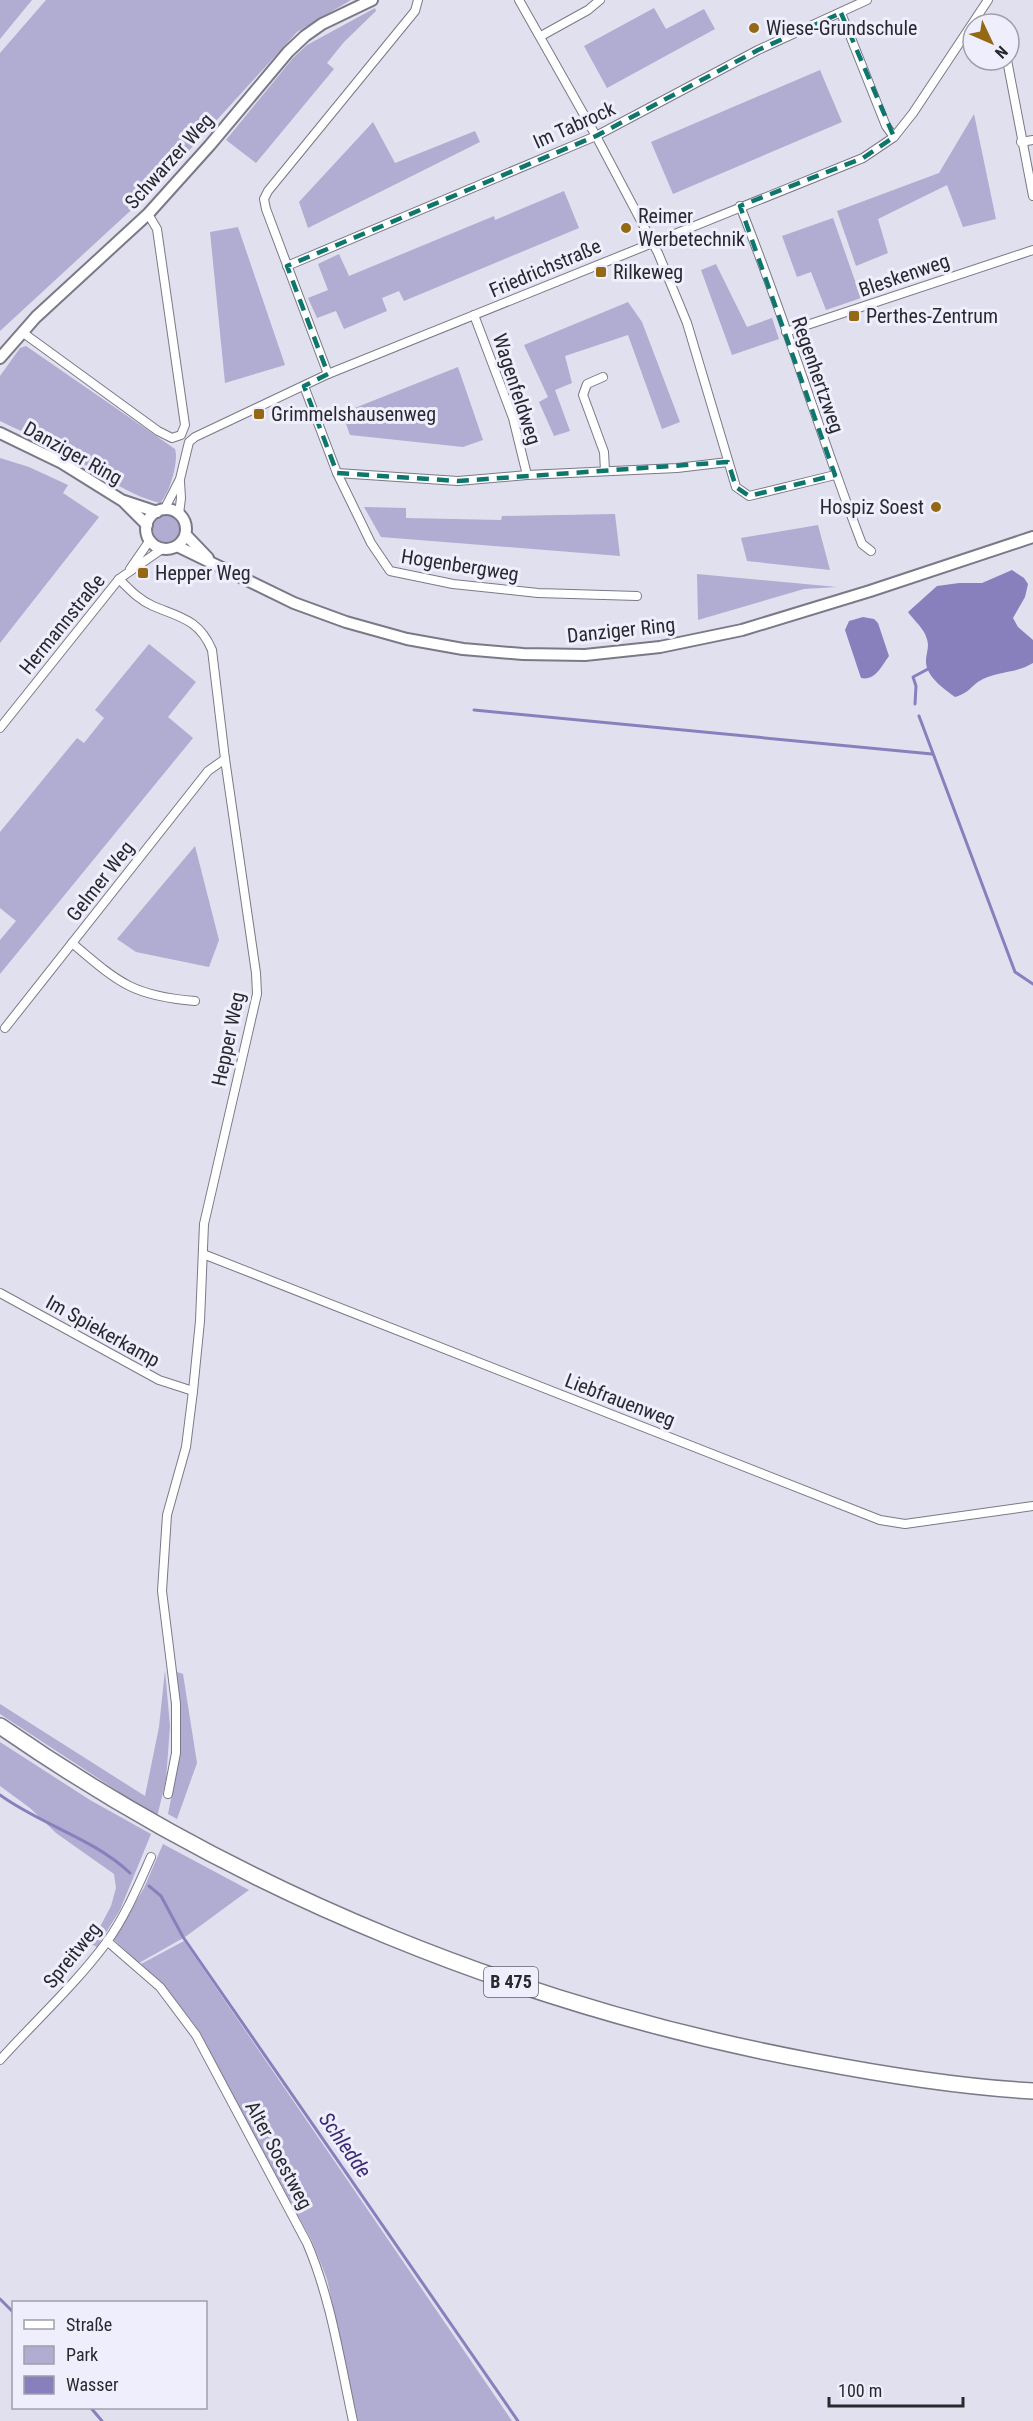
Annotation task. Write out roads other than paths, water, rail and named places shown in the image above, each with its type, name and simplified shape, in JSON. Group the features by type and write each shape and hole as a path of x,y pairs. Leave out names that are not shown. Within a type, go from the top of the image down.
{"highway":[{"name":"B 475","path":"0,1726 97,1789 239,1867 360,1924 470,1968 606,2013 774,2054 921,2079 1033,2091"}],"main road":[{"name":"Schwarzer Weg","path":"0,358 48,306 148,214 210,146 288,52 322,24 372,0"},
{"name":"Danziger Ring","path":"2,436 62,463 123,501 147,525"},
{"name":"Danziger Ring","path":"123,501 160,511"},
{"path":"160,511 178,514 184,519 186,535 177,546 162,549 150,540 147,525 160,511"},
{"name":"Danziger Ring","path":"186,535 213,562"},
{"name":"Danziger Ring","path":"177,546 294,603 346,622 407,639 463,649 524,654 585,655 660,647 742,630 1033,537"}],"street":[{"path":"328,374 264,199 268,191 416,10 418,0"},
{"path":"519,0 596,136 658,253 687,323 736,487 749,495 835,475"},
{"path":"541,36 588,10 600,0"},
{"name":"Im Tabrock","path":"287,266 596,136 758,50 841,14 867,0"},
{"path":"841,14 886,126 894,137"},
{"name":"Friedrichstraße","path":"180,479 189,442 195,437 328,374 863,158 894,137 913,114 961,42"},
{"path":"1009,72 1033,196"},
{"path":"1022,142 1033,140"},
{"name":"Regenhertzweg","path":"740,206 758,250 835,475 862,544 870,551"},
{"path":"22,332 158,431 172,438 181,435 185,425 157,229 148,214"},
{"name":"Bleskenweg","path":"786,332 1033,250"},
{"name":"Wagenfeldweg","path":"474,315 513,418 527,475"},
{"path":"603,377 587,384 583,395 604,452 605,471"},
{"path":"304,386 337,473 458,480 677,468 728,462"},
{"name":"Hogenbergweg","path":"337,473 371,543 390,571 453,584 538,593 637,596"},
{"path":"160,511 180,479"},
{"path":"178,514 181,498 180,479"},
{"name":"Hermannstraße","path":"129,570 150,540"},
{"name":"Hermannstraße","path":"0,728 119,579 162,549"},
{"name":"Hepper Weg","path":"119,579 141,600 189,620 210,644 214,660 257,994 204,1224 200,1321 186,1447 167,1515 162,1592 176,1704 176,1753 168,1794"},
{"name":"Gelmer Weg","path":"5,1028 208,771 225,759"},
{"path":"72,943 117,981 144,994 195,1001"},
{"name":"Liebfrauenweg","path":"203,1254 880,1520 905,1524 1033,1506"},
{"name":"Im Spiekerkamp","path":"0,1293 159,1380 193,1391"},
{"name":"Spreitweg","path":"0,2060 86,1969 107,1941 124,1913 151,1857"},
{"name":"Alter Soestweg","path":"107,1941 160,1987 196,2035 307,2243 318,2269 352,2421"}],"water":[{"path":"1012,570 1024,578 1028,584 1025,597 1013,618 1018,627 1033,640 1033,663 1021,669 983,679 955,697 946,691 929,672 926,662 927,638 908,612 937,586 982,583"},
{"path":"863,617 874,619 878,623 889,656 874,675 866,678 861,678 845,630 849,621"}],"waterway":[{"path":"915,704 916,686 913,677 928,669"},
{"path":"474,710 932,754"},
{"path":"919,716 1015,972 1033,984"},
{"name":"Schledde","path":"0,1795 32,1815 100,1850 130,1873"},
{"name":"Schledde","path":"149,1886 161,1896 183,1937 518,2421"},
{"path":"0,2299 12,2311"},
{"path":"92,2409 102,2421"}],"place":[{"name":"Wiese-Grundschule","path":"754,28"},
{"name":"Reimer Werbetechnik","path":"626,228"},
{"name":"Rilkeweg","path":"601,272"},
{"name":"Perthes-Zentrum","path":"854,316"},
{"name":"Grimmelshausenweg","path":"259,414"},
{"name":"Hospiz Soest","path":"936,507"},
{"name":"Hepper Weg","path":"143,573"}]}
